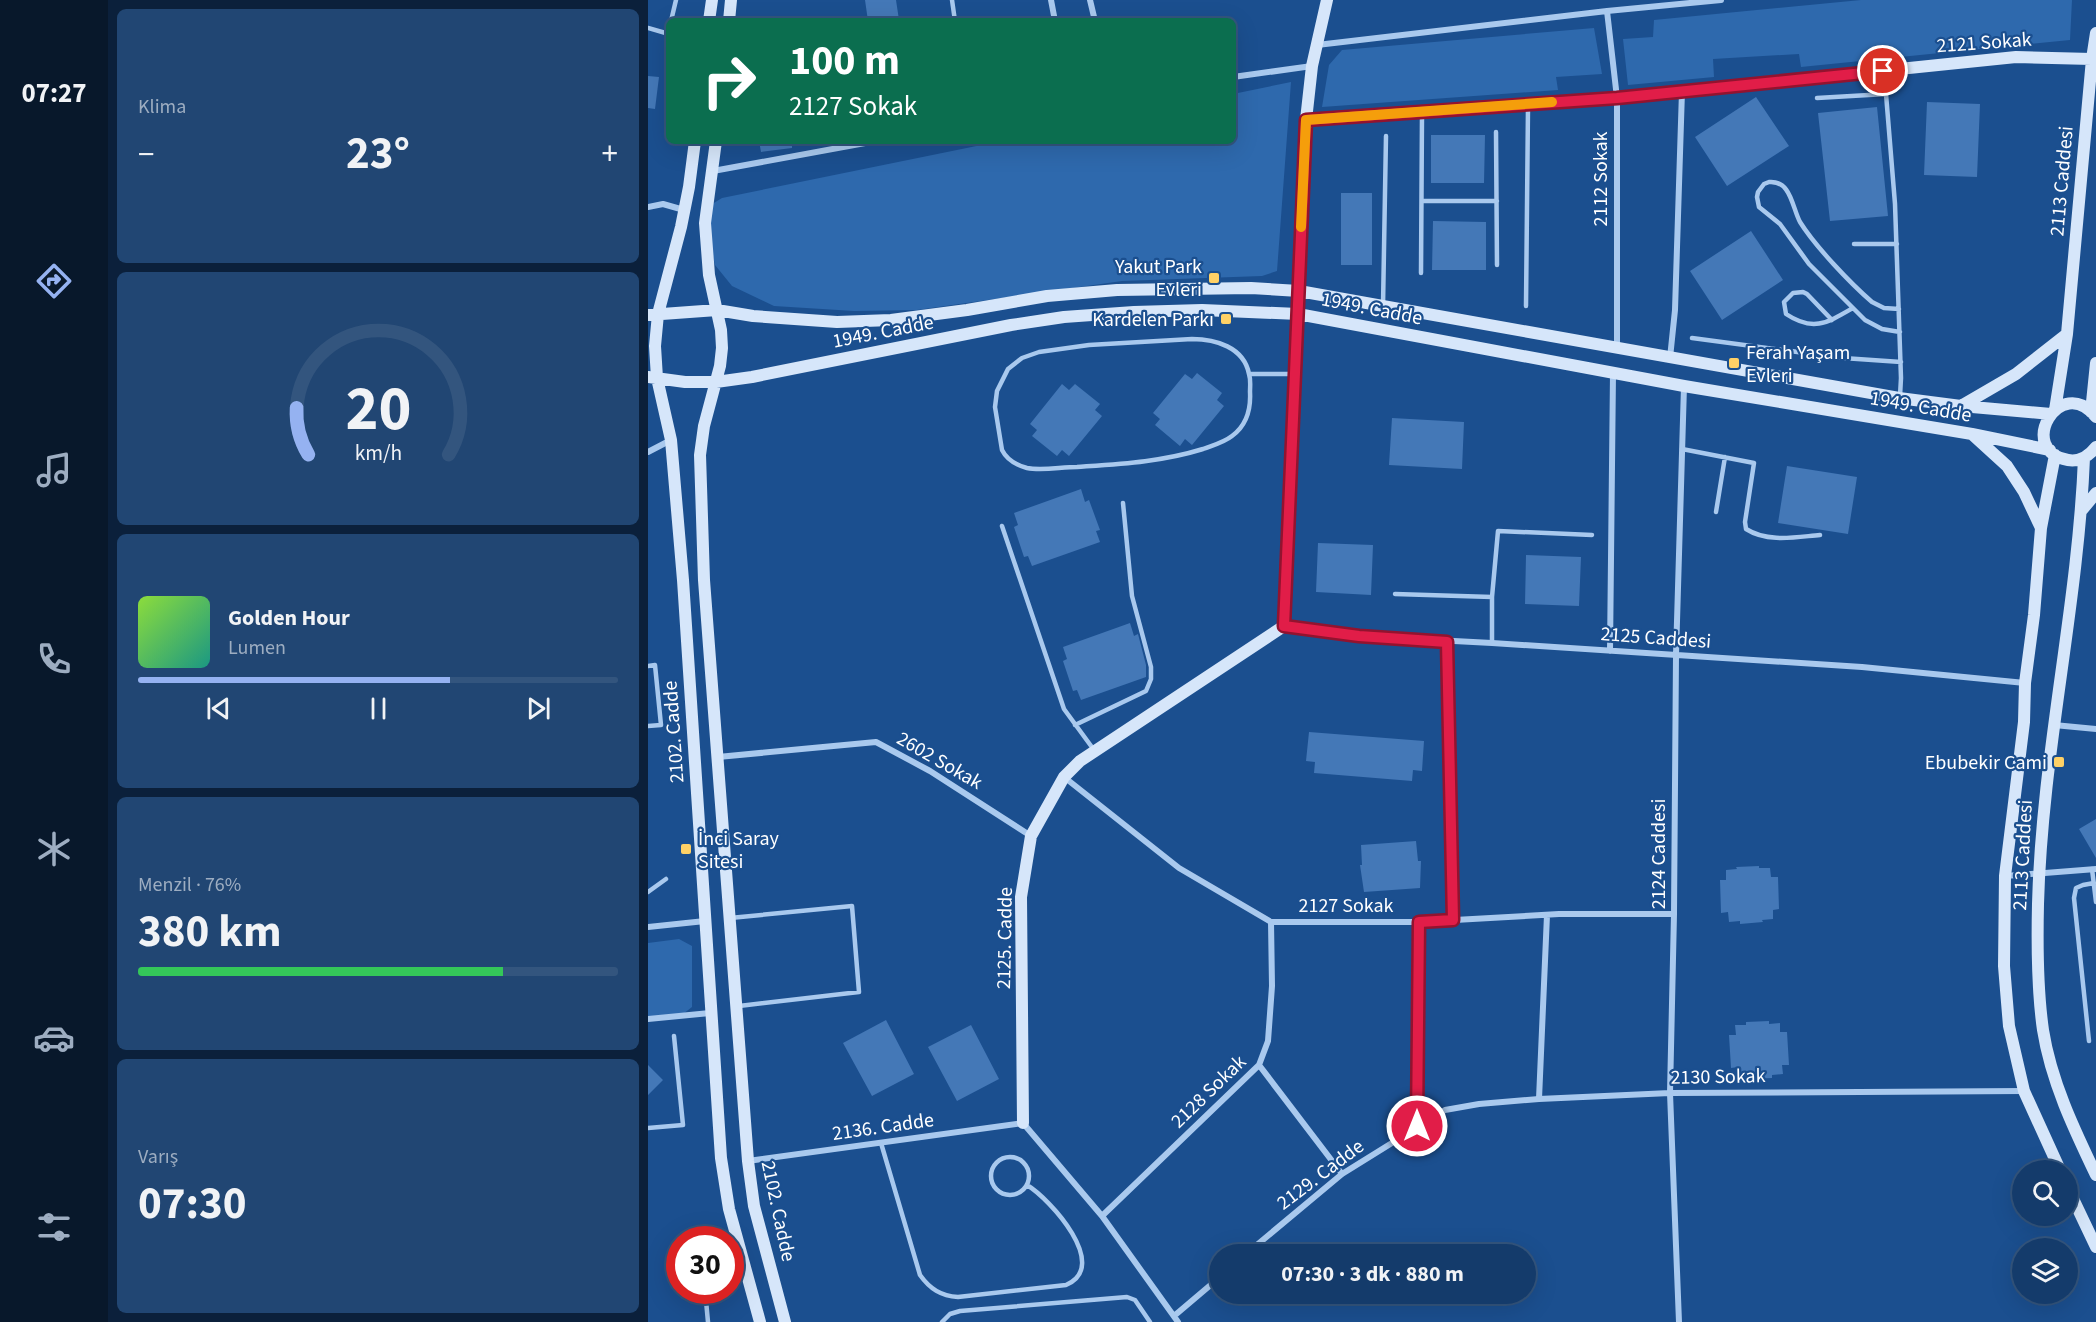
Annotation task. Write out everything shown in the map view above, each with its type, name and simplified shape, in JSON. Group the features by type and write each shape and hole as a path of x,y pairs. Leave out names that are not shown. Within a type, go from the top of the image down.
{"street":[{"path":"709,18 712,0"},
{"path":"729,18 731,0"},
{"path":"1052,0 1055,18"},
{"path":"1090,0 1094,18"},
{"path":"1284,626 1306,120 1312,66 1327,0"},
{"path":"1316,45 1721,0"},
{"name":"2112 Sokak","path":"1607,11 1617,98 1617,348"},
{"name":"2113 Caddesi","path":"2056,1160 2024,1090 2009,1026 2004,966 2005,876 2024,722 2025,683 2034,615 2041,528 2052,453 2045,440 2044,429 2053,412 2067,334 2096,33"},
{"name":"2121 Sokak","path":"1306,120 1617,98 2016,57 2092,59"},
{"path":"1236,77 1312,66"},
{"path":"1670,358 1675,310 1682,91"},
{"name":"2102. Cadde","path":"695,144 684,210 653,314 656,346 653,378 671,440 683,580 721,1158 731,1226"},
{"name":"2102. Cadde","path":"716,144 705,224 709,275 721,330 722,348 704,426 700,455 704,580 748,1161 754,1206 785,1322"},
{"path":"712,171 860,144"},
{"path":"648,207 663,204 684,210"},
{"name":"1949. Cadde","path":"653,314 717,310 753,316 837,322 891,320 1047,296 1117,290 1251,288 1299,291 1899,398 1961,406 2053,412 2064,405 2074,404 2083,406 2095,416"},
{"name":"1949. Cadde","path":"653,378 716,382 752,377 1011,325 1064,317 1202,310 1298,314 1684,386 1972,434 2052,453 2072,461 2091,454"},
{"path":"1961,406 2016,374 2067,334"},
{"path":"2095,416 2096,363"},
{"path":"1610,651 1613,373"},
{"name":"2124 Caddesi","path":"1679,1322 1670,1093 1676,655 1684,386"},
{"path":"1972,434 2007,466 2024,492 2041,528"},
{"path":"648,452 671,440"},
{"name":"2113 Caddesi","path":"2091,454 2047,766 2039,873 2037,974 2044,1032 2057,1082 2076,1132 2096,1175"},
{"path":"2082,510 2096,493"},
{"name":"2125 Caddesi","path":"1284,626 1359,636 1862,667 2025,683"},
{"name":"2125. Cadde","path":"1023,1123 1021,897 1031,836 1064,777 1080,761 1284,626"},
{"path":"1447,642 1453,920"},
{"path":"2053,725 2096,729"},
{"name":"2602 Sokak","path":"717,757 876,742 930,771 1031,836"},
{"name":"2127 Sokak","path":"1064,777 1179,868 1271,922 1419,922 1547,915 1674,914"},
{"path":"2005,876 2094,869"},
{"path":"1539,1099 1547,915"},
{"path":"648,927 705,921"},
{"name":"2128 Sokak","path":"1102,1216 1259,1065 1268,1041 1272,986 1271,922"},
{"path":"1417,1126 1419,922"},
{"path":"648,1019 710,1013"},
{"path":"1259,1065 1342,1174"},
{"name":"2130 Sokak","path":"1417,1126 1445,1110 1479,1104 1539,1099 1670,1093 2024,1090"},
{"path":"1023,1123 1102,1216 1176,1319 1209,1288"},
{"name":"2136. Cadde","path":"748,1161 1023,1123"},
{"name":"2129. Cadde","path":"1258,1244 1342,1174 1417,1126"},
{"path":"2078,1209 2096,1247"},
{"name":"2102. Cadde","path":"744,1277 760,1322"}],"lane":[{"path":"673,18 676,0"},
{"path":"952,0 955,18"},
{"path":"648,28 666,33"},
{"path":"1816,98 1886,94 1897,244 1901,362 1899,398"},
{"path":"1526,306 1528,104"},
{"path":"1421,273 1422,112"},
{"path":"1497,132 1497,265"},
{"path":"1383,306 1386,135"},
{"path":"1899,309 1884,308 1867,297 1809,234 1796,214 1786,188 1774,182 1764,184 1757,197 1760,207 1775,218 1809,264 1873,325 1900,332"},
{"path":"1422,201 1497,201"},
{"path":"1854,244 1897,244"},
{"path":"1832,320 1803,292 1792,293 1785,302 1786,314 1799,323 1826,324 1853,308"},
{"path":"1692,338 1843,358 1901,362"},
{"path":"1202,339 1230,347 1243,360 1250,374 1251,405 1243,425 1222,442 1191,453 1130,464 1034,469 1025,468 1010,461 1002,450 995,407 997,391 1008,369 1030,354 1089,345 1202,339"},
{"path":"1250,374 1295,374"},
{"path":"1682,449 1754,463 1745,522 1746,529 1756,535 1772,538 1820,535"},
{"path":"1716,512 1725,457"},
{"path":"1075,725 1146,691 1151,679 1151,667 1132,596 1123,503"},
{"path":"1002,526 1064,709 1095,750"},
{"path":"1492,643 1492,597 1497,531 1592,535"},
{"path":"1395,594 1492,597"},
{"path":"648,666 655,665 661,725 648,726"},
{"path":"2094,869 2096,902"},
{"path":"648,892 666,879"},
{"path":"2089,1041 2074,897 2076,888 2094,883"},
{"path":"729,918 852,906 860,992 736,1006"},
{"path":"648,1128 683,1125 675,1036"},
{"path":"881,1143 920,1275 935,1291 950,1297 1066,1285 1079,1275 1083,1263 1079,1246 1067,1226 1045,1199 1027,1185"},
{"path":"1007,1158 1015,1158 1023,1162 1028,1168 1027,1185 1022,1191 1005,1194 993,1184 994,1167 999,1161 1007,1158"},
{"path":"942,1322 950,1314 960,1311 1123,1297 1135,1300 1150,1322"},
{"path":"706,1304 708,1322"}],"shaded area":[{"path":"1861,0 2072,0 2070,40 1801,67 1799,54 1713,59 1714,77 1628,85 1623,39 1653,37 1654,20"},
{"path":"1594,28 1602,74 1556,77 1558,90 1322,107 1329,65 1342,50"},
{"path":"1291,82 1277,271 1262,276 1122,281 917,310 854,311 774,306 732,286 715,265 707,229 709,206 722,198 986,144 1236,144 1236,93"},
{"path":"679,939 692,946 692,1007 683,1014 648,1017 648,943"}],"building":[{"path":"865,0 896,0 899,18 868,18"},
{"path":"648,76 659,77 655,109 648,108"},
{"path":"1756,97 1789,146 1727,186 1695,137"},
{"path":"1927,102 1980,104 1977,177 1924,175"},
{"path":"1877,107 1888,216 1830,221 1818,113"},
{"path":"1431,135 1485,135 1484,183 1431,183"},
{"path":"760,144 792,144 792,148 761,152"},
{"path":"1341,193 1372,193 1372,265 1341,265"},
{"path":"1433,221 1486,222 1486,270 1432,270"},
{"path":"1751,231 1783,280 1722,320 1690,271"},
{"path":"1197,373 1222,393 1217,400 1224,406 1192,445 1185,439 1180,446 1155,425 1160,419 1153,413 1185,374 1192,379"},
{"path":"1062,384 1069,390 1075,384 1100,404 1095,410 1102,416 1069,456 1062,450 1057,456 1032,436 1037,430 1030,424"},
{"path":"1392,418 1464,422 1462,469 1389,465"},
{"path":"1787,466 1857,477 1848,534 1778,523"},
{"path":"1081,489 1085,502 1089,500 1100,530 1096,531 1100,542 1032,566 1028,556 1024,557 1014,527 1018,525 1014,513"},
{"path":"1318,543 1373,545 1371,595 1316,592"},
{"path":"1526,555 1581,557 1579,606 1525,604"},
{"path":"1130,623 1134,636 1138,634 1146,665 1146,677 1081,700 1077,690 1073,691 1063,661 1067,659 1063,647"},
{"path":"1309,732 1424,741 1422,771 1413,770 1412,781 1314,773 1315,762 1306,761"},
{"path":"2096,819 2096,858 2079,829"},
{"path":"1416,841 1418,861 1421,861 1420,888 1364,892 1360,865 1362,865 1361,845"},
{"path":"1759,866 1759,868 1770,868 1771,877 1778,877 1779,909 1773,910 1773,919 1762,920 1763,922 1740,924 1740,921 1729,922 1728,912 1721,913 1720,880 1726,880 1726,870"},
{"path":"886,1020 914,1074 872,1096 843,1043"},
{"path":"1769,1021 1769,1024 1780,1023 1780,1032 1787,1032 1789,1065 1782,1065 1783,1074 1772,1075 1772,1078 1738,1077 1738,1067 1731,1068 1729,1035 1736,1035 1735,1025"},
{"path":"971,1025 999,1079 957,1101 928,1047"},
{"path":"648,1065 663,1080 648,1095"}],"slow traffic":[{"path":"1301,227 1306,120 1552,102"}],"place":[{"name":"Yakut Park Evleri","path":"1214,278"},
{"name":"Kardelen Parkı","path":"1226,319"},
{"name":"Ferah Yaşam Evleri","path":"1734,363"},
{"name":"Ebubekir Cami","path":"2059,762"},
{"name":"İnci Saray Sitesi","path":"686,849"}],"route":[{"path":"1417,1126 1419,922 1453,920 1447,642 1359,636 1284,626 1306,120 1617,98 1883,71"}]}
